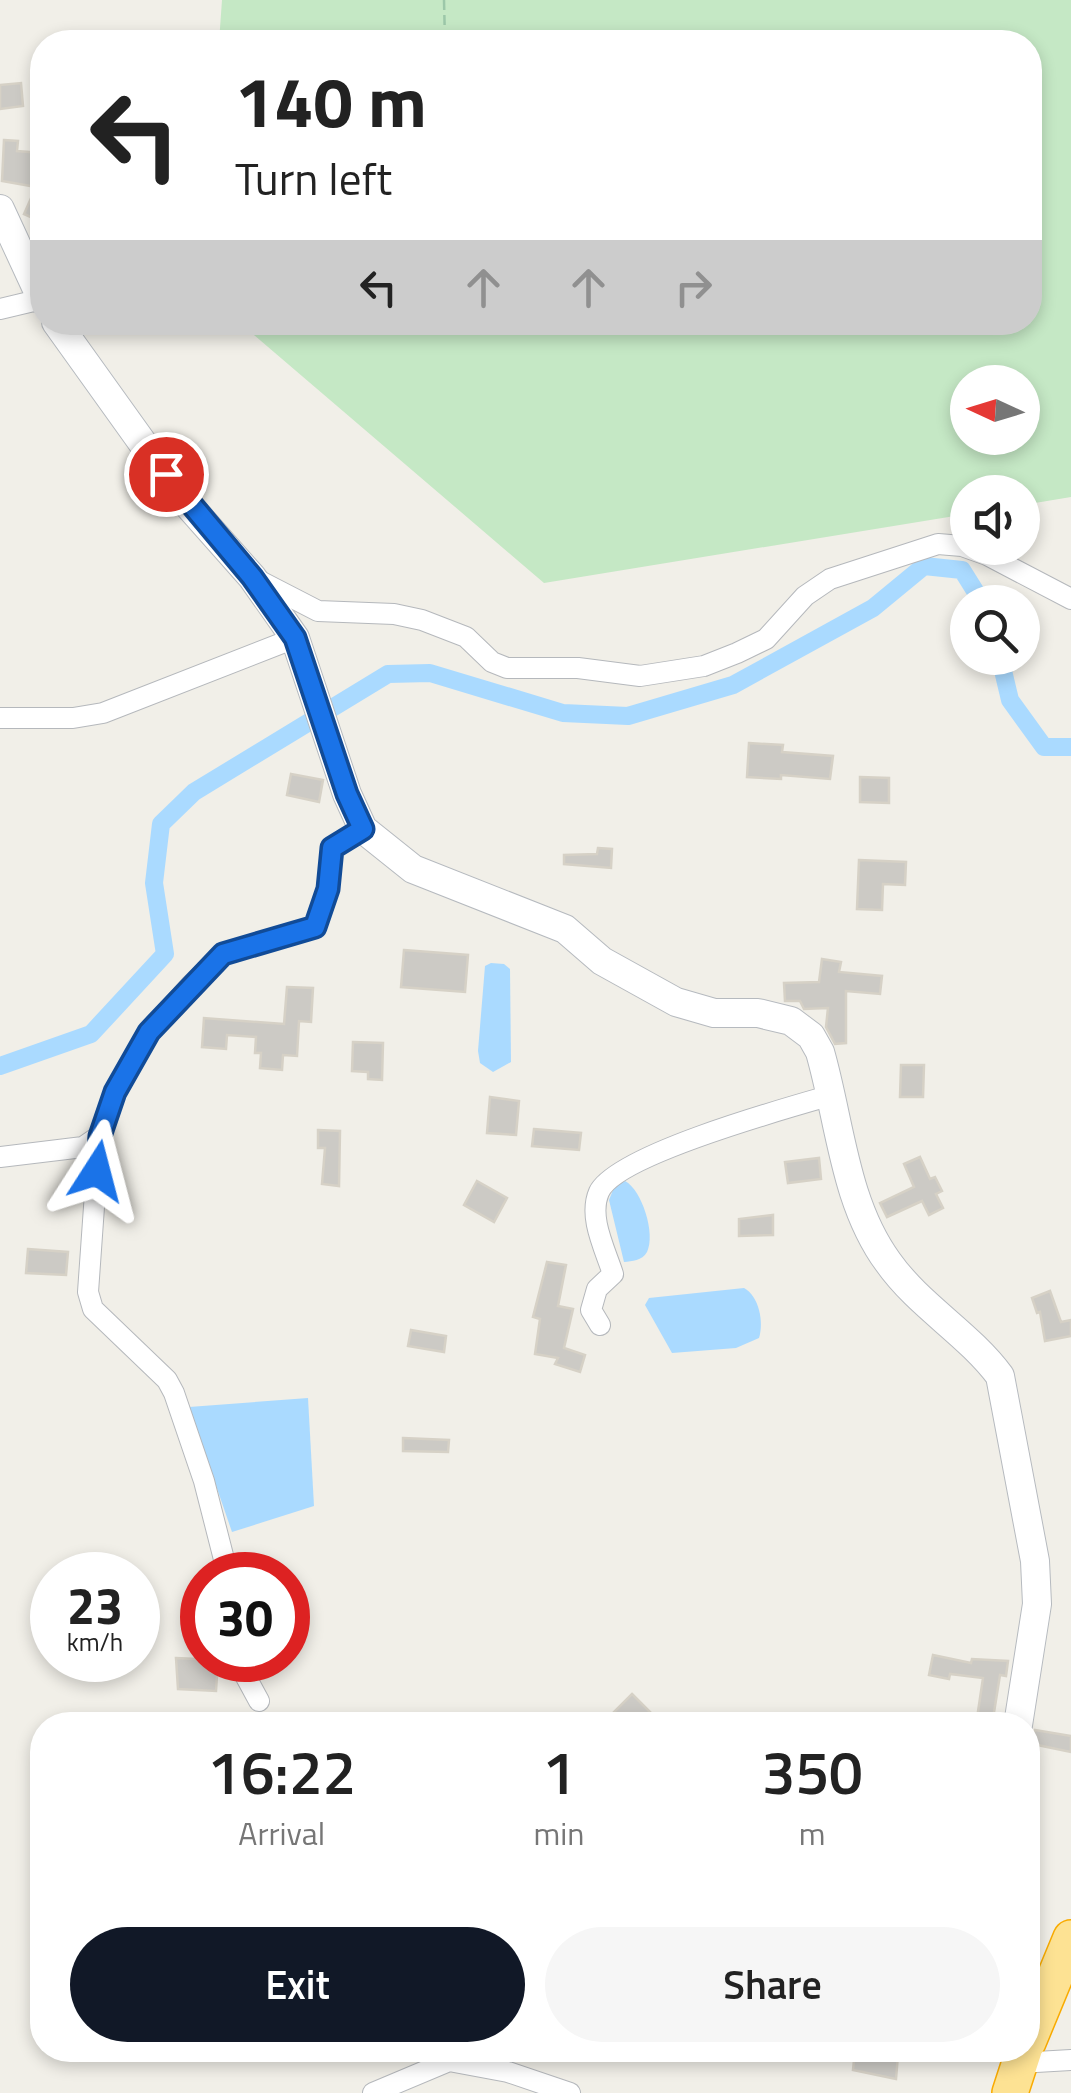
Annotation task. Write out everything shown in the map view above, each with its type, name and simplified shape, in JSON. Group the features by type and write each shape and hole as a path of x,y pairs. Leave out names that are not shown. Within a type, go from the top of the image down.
{"highway":[{"path":"1040,2011 1071,1938"}],"street":[{"path":"0,209 30,273"},
{"path":"0,310 30,302"},
{"path":"65,335 182,498 252,577 295,638 347,794 363,829 413,868 566,930 602,960 676,1002 714,1014 758,1013 791,1021 811,1036 820,1052 855,1193 880,1250 912,1290 984,1355 1000,1376 1036,1561 1037,1604 1020,1712"},
{"path":"252,577 318,611 394,614 422,620 466,638 492,662 506,668 578,668 640,676 704,666 736,653 766,639 805,596 830,578 938,544 962,546 987,555 1071,600"},
{"path":"0,718 73,718 103,713 295,638"},
{"path":"222,1552 174,1393 167,1380 93,1309 88,1292 100,1136 115,1092 149,1032 223,954 315,927 328,889 332,848 363,829"},
{"path":"600,1325 590,1310 597,1289 613,1274 594,1210 600,1188 618,1173 686,1140 832,1095"},
{"path":"0,1157 83,1147 100,1136"},
{"path":"248,1682 259,1701"},
{"path":"1040,2060 1071,2060"},
{"path":"373,2093 449,2062 508,2072 570,2093"}],"path":[{"path":"444,0 445,30"}],"green space":[{"path":"222,0 1071,0 1071,497 1040,502 1040,475 950,475 950,517 544,583 254,335 1042,335 1042,30 220,30"}],"water":[{"path":"491,963 510,969 511,1062 493,1072 480,1063 478,1051 485,966"},
{"path":"625,1181 642,1203 650,1235 645,1255 624,1262 609,1200 615,1185"},
{"path":"744,1288 757,1303 760,1332 759,1338 736,1348 672,1353 645,1305 649,1298"},
{"path":"308,1398 314,1506 232,1532 189,1407"}],"building":[{"path":"21,83 23,106 0,109 0,85"},
{"path":"4,140 18,141 17,151 30,152 30,186 2,181"},
{"path":"749,743 783,745 782,752 833,756 830,779 747,777"},
{"path":"291,774 323,780 319,802 287,795"},
{"path":"860,777 889,778 889,803 860,802"},
{"path":"598,848 612,849 611,868 564,864 564,855 597,854"},
{"path":"859,860 906,862 905,885 883,884 882,910 857,909"},
{"path":"404,950 468,955 465,992 401,987"},
{"path":"822,959 841,962 839,972 882,976 880,994 846,991 846,1043 835,1044 826,1027 828,1008 804,1009 800,1001 785,1001 784,983 819,982"},
{"path":"287,987 313,988 311,1022 299,1021 297,1056 283,1055 282,1070 260,1068 261,1053 255,1053 256,1037 227,1035 226,1049 202,1047 204,1018 284,1024"},
{"path":"353,1042 383,1043 382,1080 368,1079 368,1072 352,1071"},
{"path":"901,1065 924,1065 923,1097 900,1097"},
{"path":"490,1097 519,1101 516,1135 487,1133"},
{"path":"534,1129 581,1133 579,1150 532,1146"},
{"path":"318,1130 340,1131 339,1186 322,1184 325,1148 318,1148"},
{"path":"920,1157 930,1179 935,1177 942,1191 936,1194 943,1208 929,1215 922,1201 887,1217 880,1203 914,1187 904,1164"},
{"path":"819,1158 821,1179 788,1183 785,1162"},
{"path":"477,1181 507,1198 494,1222 464,1205"},
{"path":"773,1215 773,1235 739,1236 739,1219"},
{"path":"28,1249 68,1252 66,1275 26,1273"},
{"path":"547,1262 566,1265 558,1306 573,1309 564,1348 585,1355 580,1372 555,1364 558,1358 535,1354 540,1319 533,1317"},
{"path":"1050,1291 1061,1322 1071,1320 1071,1336 1045,1341 1040,1312 1037,1313 1032,1298"},
{"path":"411,1330 446,1336 444,1352 408,1346"},
{"path":"403,1438 449,1440 448,1452 403,1451"},
{"path":"933,1655 971,1663 972,1659 1008,1661 1006,1676 1000,1675 994,1712 978,1712 983,1678 929,1675"},
{"path":"176,1658 180,1658 180,1682 217,1682 216,1691 178,1689"},
{"path":"632,1694 650,1712 614,1712"},
{"path":"1040,1731 1071,1736 1071,1752 1040,1746"},
{"path":"854,2062 897,2062 896,2079 853,2070"}],"waterway":[{"path":"0,1066 91,1034 165,954 154,883 161,824 194,792 388,674 430,673 563,713 628,716 733,685 873,608 924,566 962,570 971,585"},
{"path":"1004,675 1010,700 1044,747 1071,747"}],"route":[{"path":"97,1171 100,1136 115,1092 149,1032 223,954 315,927 328,889 332,848 363,829 347,794 295,638 252,577 182,498 166,474"}]}
